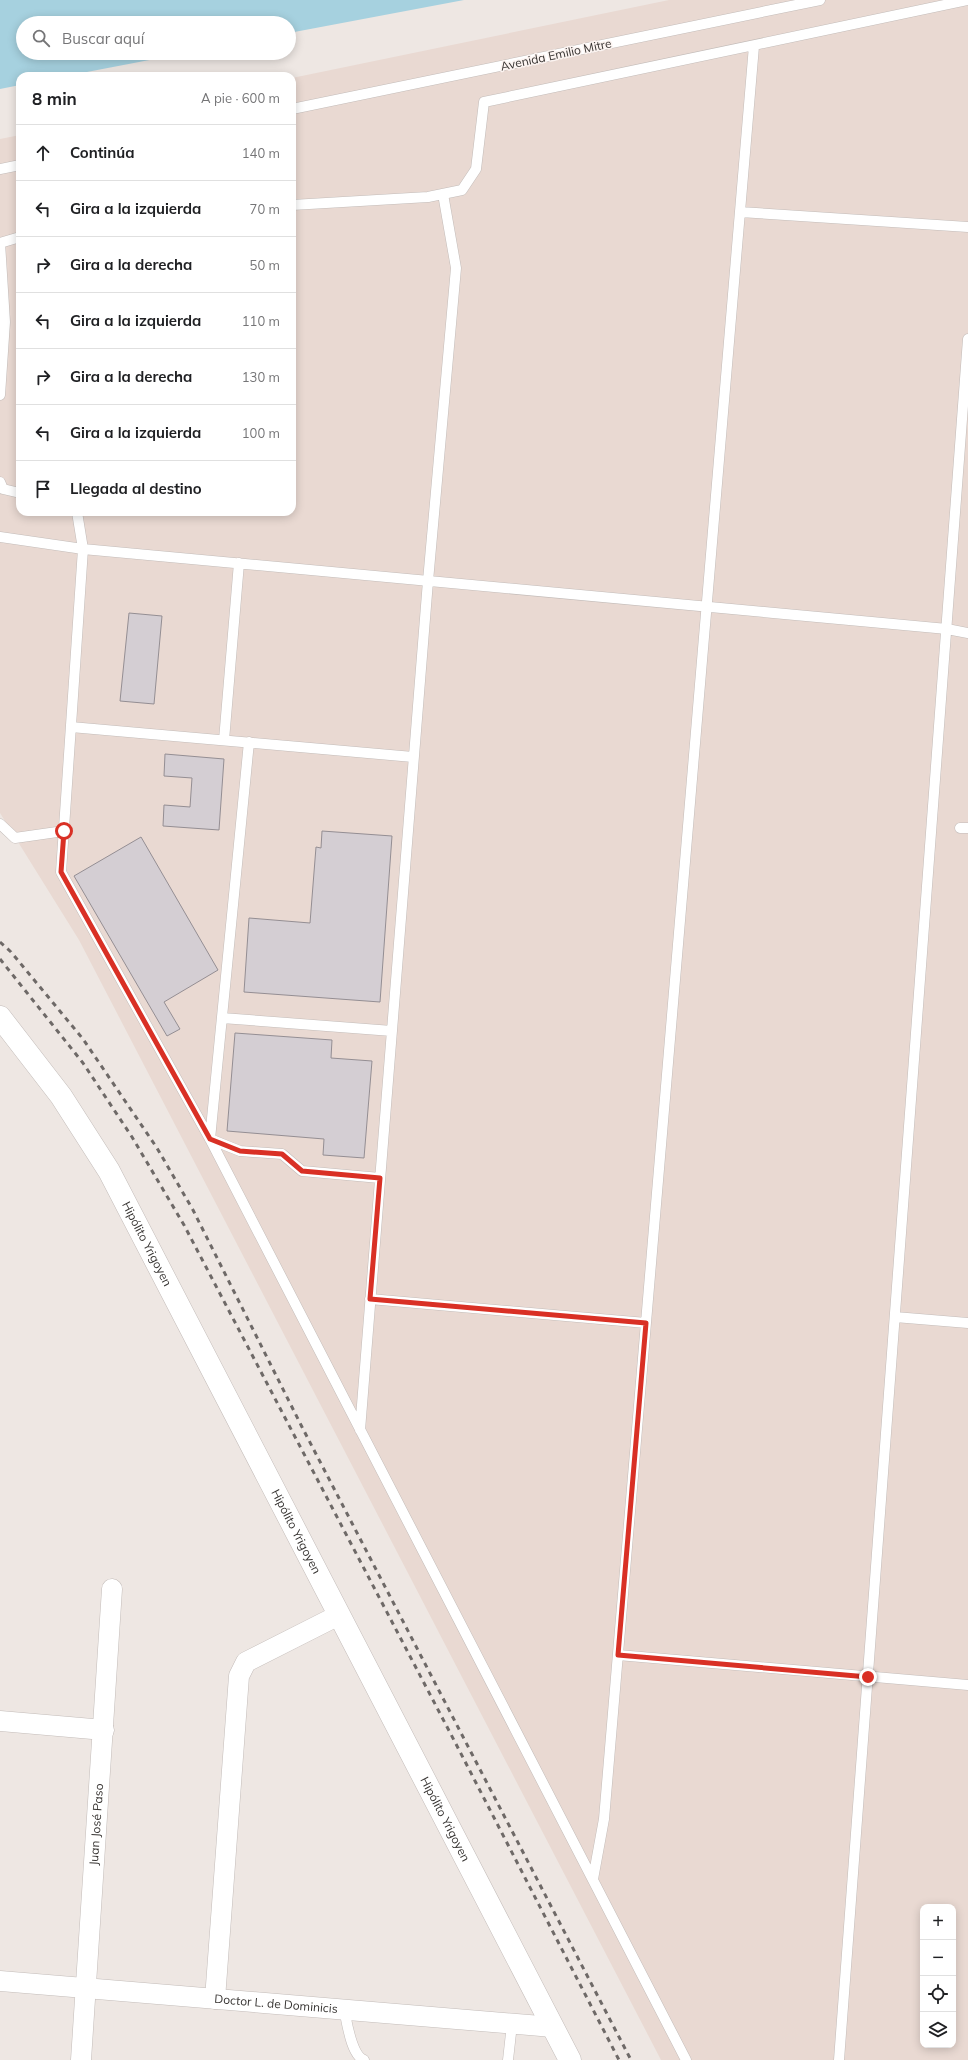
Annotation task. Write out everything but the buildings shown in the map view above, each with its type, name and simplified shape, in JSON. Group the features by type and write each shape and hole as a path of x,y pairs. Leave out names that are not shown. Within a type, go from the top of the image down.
{"street":[{"name":"Hipólito Yrigoyen","path":"0,1017 60,1096 109,1171 570,2060"},
{"name":"Juan José Paso","path":"81,2060 104,1730 112,1589"},
{"path":"214,1999 239,1676 246,1662 339,1615"},
{"path":"0,1721 104,1730"},
{"name":"Doctor L. de Dominicis","path":"0,1981 553,2027"}],"lane":[{"name":"Avenida Emilio Mitre","path":"296,108 820,0"},
{"path":"296,205 428,197 462,190 476,169 484,102 968,0"},
{"path":"593,1879 604,1819 754,46"},
{"path":"0,169 16,166"},
{"path":"360,1431 413,757 456,268 443,194"},
{"path":"740,212 968,227"},
{"path":"0,395 5,322 0,243 16,238"},
{"path":"839,2060 968,339"},
{"path":"0,482 2,489 16,492"},
{"path":"78,516 83,549 61,872 210,1139 686,2060"},
{"path":"0,537 83,549 707,606 947,629 968,633"},
{"path":"224,740 239,563"},
{"path":"71,727 413,757"},
{"path":"210,1139 249,742"},
{"path":"0,824 15,838 64,831"},
{"path":"222,1018 392,1031"},
{"path":"210,1139 240,1151 282,1154 302,1171 380,1178"},
{"path":"370,1299 646,1323"},
{"path":"895,1317 968,1323"},
{"path":"618,1655 968,1686"},
{"path":"344,2009 354,2049 361,2059 364,2060"},
{"path":"508,2060 512,2024"}],"shaded area":[{"path":"669,0 968,0 968,2060 661,2060 79,940 0,813 0,139 16,136 16,516 296,516 296,77"}],"water":[{"path":"0,0 464,0 296,32 296,16 16,16 16,60 149,60 87,72 16,72 16,86 0,89"}],"railway":[{"path":"0,942 11,952 83,1039 157,1148 193,1210 302,1427 631,2060"},
{"path":"0,959 83,1063 132,1137 184,1225 456,1744 619,2060"}],"route":[{"path":"64,831 61,872 210,1139 240,1151 282,1154 302,1171 380,1178 370,1299 646,1323 618,1655 868,1677"}]}
